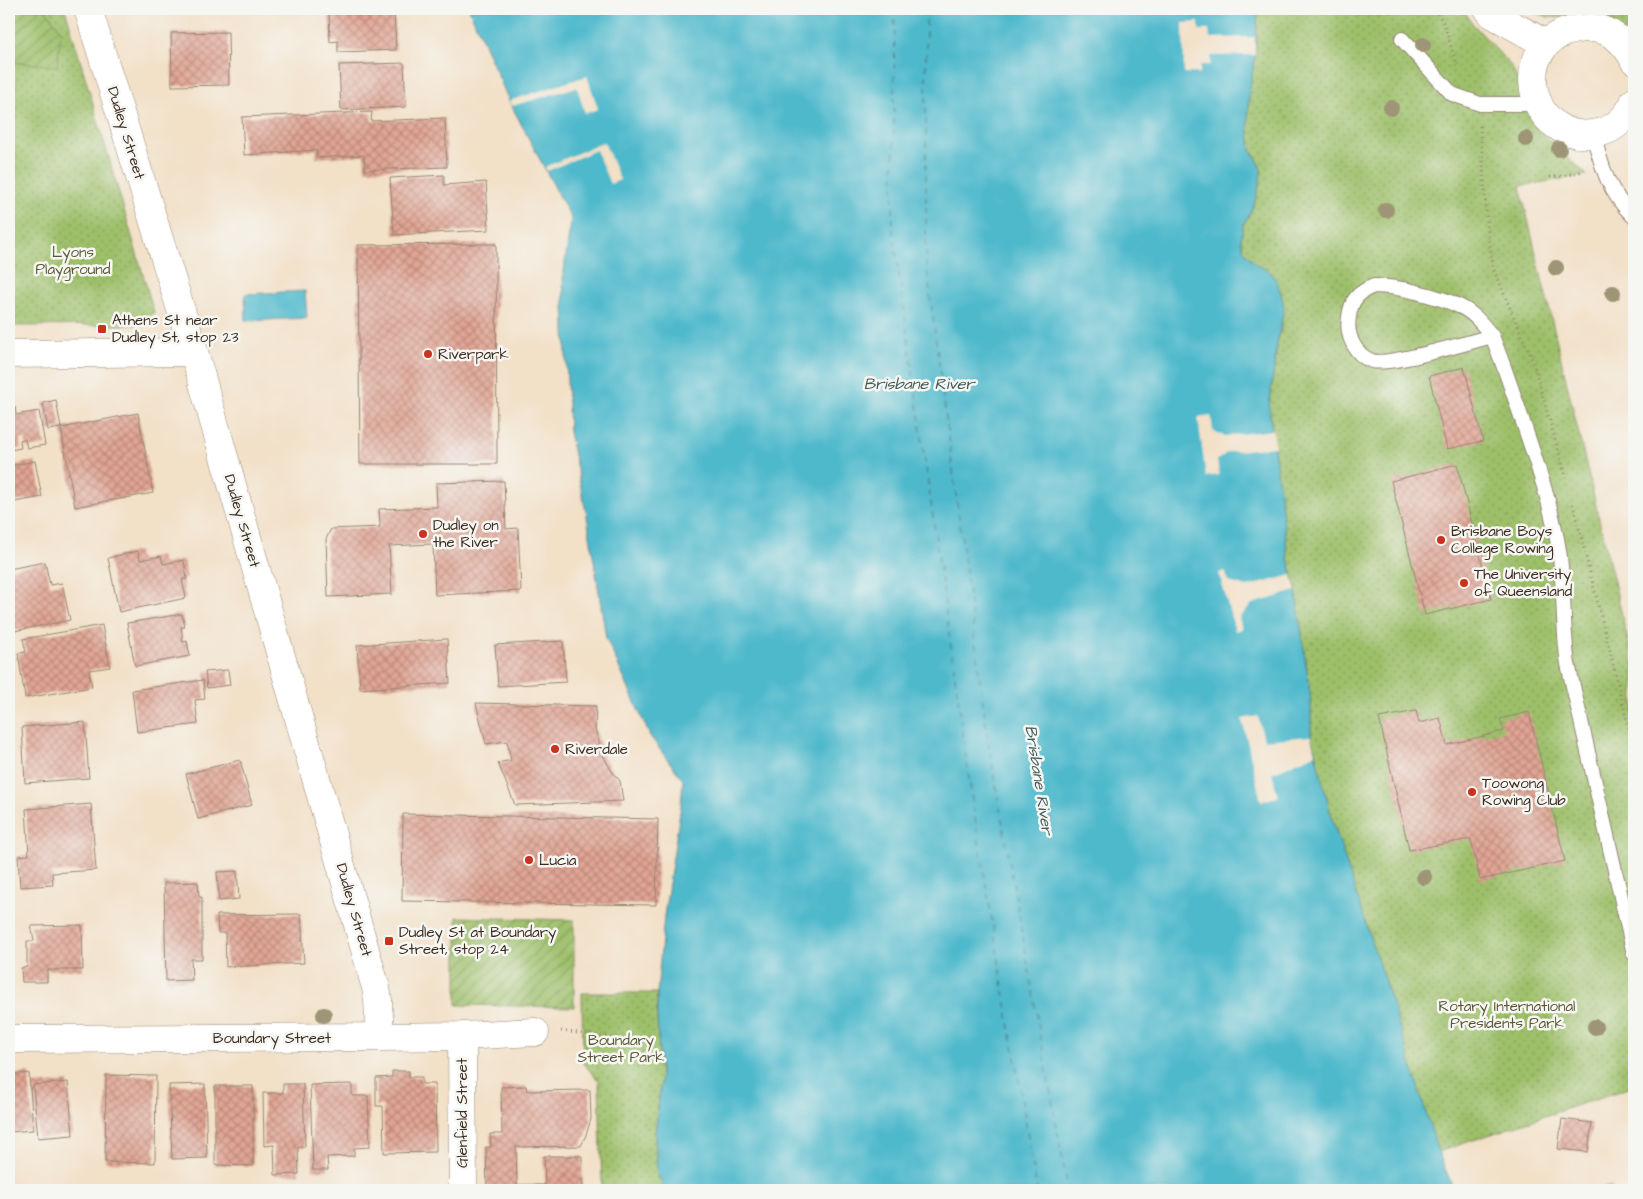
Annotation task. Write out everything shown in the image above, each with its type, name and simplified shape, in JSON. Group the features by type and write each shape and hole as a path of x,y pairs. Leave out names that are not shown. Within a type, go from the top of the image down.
{"street":[{"name":"Dudley Street","path":"88,9 194,352 376,988 380,1037"},
{"path":"1488,9 1492,14 1546,44"},
{"path":"1634,60 1631,52 1621,40 1605,31 1594,28 1576,28 1561,33 1546,44 1533,71 1533,86 1538,104 1548,118 1563,129 1574,133 1593,134 1605,131 1621,121 1632,108 1634,102"},
{"path":"9,354 194,352"},
{"name":"Boundary Street","path":"9,1039 462,1036 535,1032"},
{"name":"Glenfield Street","path":"462,1036 463,1190"}],"lane":[{"path":"1402,40 1452,94 1480,104 1538,104"},
{"path":"1593,134 1604,172 1618,200 1634,217"},
{"path":"1492,336 1391,361 1372,361 1359,353 1350,338 1348,318 1352,302 1362,291 1374,286 1390,286 1462,307 1476,318 1492,336 1508,375 1544,486 1556,534 1564,585 1564,634 1568,664 1634,954"}],"path":[{"path":"9,12 18,9"},
{"path":"1435,9 1444,24 1458,70 1452,94"},
{"path":"1550,177 1587,170"},
{"path":"535,1032 558,1031 617,1038 617,1036"}],"green space":[{"name":"Lyons Playground","path":"9,9 64,9 66,12 154,312 144,325 9,326"},
{"path":"9,9 45,9 61,31 57,66 9,62"},
{"name":"The University of Queensland","path":"1258,9 1463,9 1473,24 1512,67 1538,130 1587,175 1520,186 1634,666 1634,1086 1438,1152 1332,819 1311,736 1311,701 1296,591 1288,558 1269,407 1277,344 1282,325 1268,270 1258,266 1251,259 1244,251 1241,240 1243,225 1253,207 1260,183 1261,170 1258,161 1251,151 1248,124 1249,93 1255,55"},
{"path":"1524,9 1634,9 1634,37 1602,20 1548,17"},
{"path":"457,917 574,920 574,1007 457,1005"},
{"name":"Boundary Street Park","path":"582,993 657,993 661,1081 655,1135 657,1173 665,1190 602,1190 599,1081 583,1063"}],"water":[{"name":"Brisbane River","path":"469,9 1258,9 1255,55 1249,93 1248,124 1251,151 1258,161 1261,170 1260,183 1253,207 1243,225 1241,240 1244,251 1251,259 1258,266 1268,270 1276,280 1284,308 1277,344 1269,407 1288,558 1296,591 1311,701 1311,736 1332,819 1438,1152 1454,1190 665,1190 657,1173 655,1135 661,1081 657,993 664,916 683,780 650,736 606,638 587,516 569,432 563,278 571,218 509,101"},
{"path":"305,291 307,318 246,321 245,294"}],"pier":[{"path":"1199,22 1199,30 1209,30 1210,38 1255,37 1255,55 1211,56 1210,65 1200,65 1200,73 1184,73 1183,23"},
{"path":"587,76 598,109 585,113 577,87 512,106 509,101"},
{"path":"604,142 620,180 610,184 596,150 547,171 545,167"},
{"path":"1211,416 1213,431 1225,436 1273,430 1275,447 1228,452 1217,460 1219,475 1206,477 1198,418"},
{"path":"1225,571 1229,582 1247,587 1292,575 1296,591 1252,604 1239,618 1242,629 1235,631 1219,573"},
{"path":"1258,716 1264,740 1311,736 1315,754 1272,773 1278,797 1261,801 1242,719"}],"building":[{"path":"394,9 396,50 338,52 338,41 330,42 329,12"},
{"path":"228,32 229,85 172,86 171,33"},
{"path":"404,63 406,107 341,110 339,65"},
{"path":"372,112 371,121 445,118 447,167 365,170 364,155 316,158 317,150 244,155 242,117"},
{"path":"444,175 444,185 486,182 489,230 394,235 390,178"},
{"name":"Riverpark","path":"496,244 497,464 360,464 358,245"},
{"path":"1464,367 1483,441 1447,449 1429,376"},
{"path":"56,400 61,428 48,430 43,403"},
{"path":"15,406 16,415 39,411 45,445 27,448 25,439 20,440 21,448 9,450 9,408"},
{"path":"138,413 153,493 75,507 61,428"},
{"path":"35,461 42,497 9,503 9,466"},
{"name":"Brisbane Boys College Rowing","path":"1457,464 1491,599 1425,615 1391,481"},
{"name":"Dudley on the River","path":"504,481 506,529 518,528 521,591 435,595 433,544 389,546 392,594 328,597 326,539 331,529 380,527 379,509 437,507 436,483"},
{"path":"138,551 140,560 161,556 163,564 184,560 187,579 182,579 186,598 119,612 108,558"},
{"path":"45,562 50,585 62,583 70,620 9,632 9,569"},
{"path":"182,614 185,627 181,627 183,642 187,641 190,656 135,666 127,623"},
{"path":"102,625 110,667 89,670 92,687 25,698 18,653 26,652 23,639"},
{"path":"447,639 450,683 360,689 357,645"},
{"path":"563,641 566,682 498,686 495,645"},
{"path":"228,670 230,685 207,688 205,672"},
{"path":"203,680 205,699 195,700 198,724 137,732 132,690"},
{"name":"Riverdale","path":"476,703 596,706 595,729 603,755 611,770 620,781 623,801 515,805 498,763 511,760 507,741 486,744"},
{"name":"Toowong Rowing Club","path":"1416,711 1419,723 1440,718 1447,745 1504,731 1500,719 1529,712 1565,861 1480,880 1471,839 1409,850 1379,718"},
{"path":"85,722 89,778 25,783 22,727"},
{"path":"240,760 252,805 198,819 186,774"},
{"path":"91,804 96,870 52,873 53,885 20,887 18,856 29,855 26,809"},
{"name":"Lucia","path":"403,814 658,819 656,905 402,901"},
{"path":"237,871 239,899 219,901 217,872"},
{"path":"198,882 199,897 202,897 202,959 191,959 192,980 166,981 164,883"},
{"path":"301,914 304,963 226,967 225,933 218,933 217,915"},
{"path":"82,925 83,970 47,970 47,982 22,982 21,968 27,967 27,941 34,941 31,926"},
{"path":"392,1071 409,1071 409,1077 422,1077 422,1084 435,1084 436,1152 384,1153 383,1106 376,1106 376,1078 392,1077"},
{"path":"29,1073 33,1130 9,1132 9,1075"},
{"path":"106,1075 156,1076 155,1163 105,1162"},
{"path":"68,1082 73,1135 38,1138 33,1085"},
{"path":"205,1084 207,1158 172,1159 169,1085"},
{"path":"283,1084 303,1084 305,1147 298,1147 299,1174 275,1175 274,1145 264,1146 263,1093 283,1093"},
{"path":"352,1084 352,1096 368,1096 370,1147 354,1148 354,1156 327,1157 328,1170 313,1170 310,1085"},
{"path":"215,1086 253,1086 253,1166 215,1165"},
{"path":"526,1086 527,1091 590,1090 591,1119 581,1146 516,1147 517,1185 545,1185 544,1156 582,1156 583,1190 487,1190 486,1147 491,1147 490,1134 502,1134 501,1087"},
{"path":"1562,1119 1592,1123 1588,1152 1558,1149"},
{"path":"1611,1185 1613,1190 1596,1190"}],"ferry route":[{"path":"895,9 893,230 973,806 1037,1190"},
{"path":"926,9 926,263 988,741 1068,1190"}],"place":[{"name":"Athens St near Dudley St, stop 23","path":"102,329"},
{"name":"Riverpark","path":"428,354"},
{"name":"Dudley on the River","path":"423,534"},
{"name":"Brisbane Boys College Rowing","path":"1441,540"},
{"name":"The University of Queensland","path":"1464,583"},
{"name":"Riverdale","path":"555,749"},
{"name":"Toowong Rowing Club","path":"1472,792"},
{"name":"Lucia","path":"529,860"},
{"name":"Dudley St at Boundary Street, stop 24","path":"389,941"}],"park label":[{"name":"Rotary International Presidents Park","path":"1507,1014"}]}
